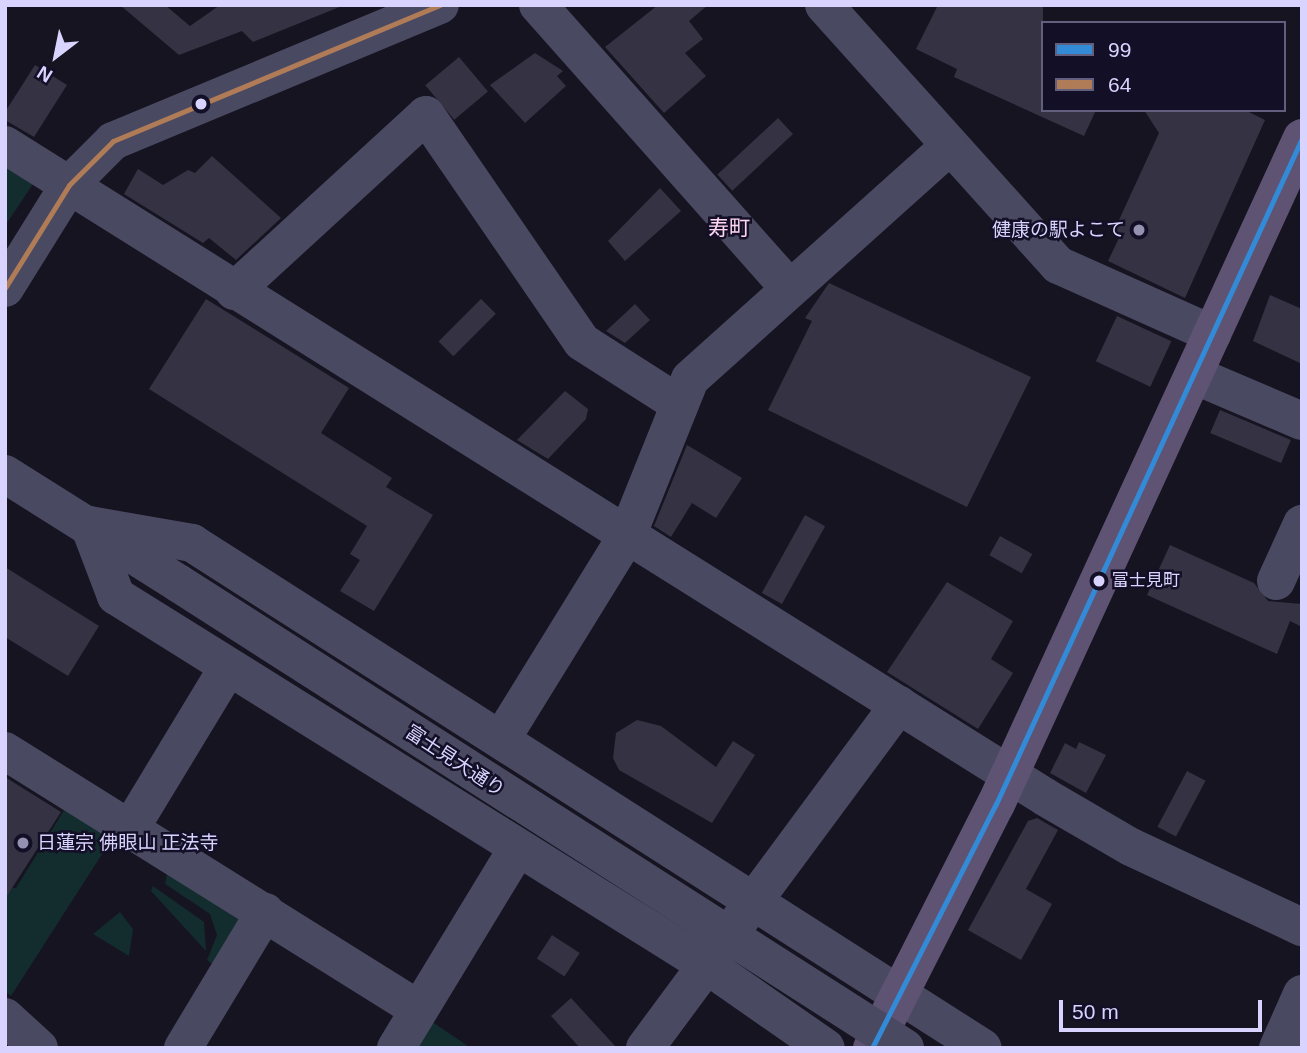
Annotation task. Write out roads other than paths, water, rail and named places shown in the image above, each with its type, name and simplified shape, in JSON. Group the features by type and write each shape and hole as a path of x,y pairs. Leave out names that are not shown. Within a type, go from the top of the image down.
{"main road":[{"path":"872,1048 898,990 1009,774 1302,138"}],"street":[{"path":"5,288 69,185 113,141 151,122 440,5"},
{"path":"538,5 788,287"},
{"path":"824,5 1058,265 1212,334"},
{"path":"234,291 426,116 582,342 676,402"},
{"path":"5,145 626,536 1131,848 1302,927"},
{"path":"502,738 626,536 676,402 690,379 788,287 949,147"},
{"path":"1194,375 1302,421"},
{"name":"富士見大通り","path":"5,474 89,525 905,1048"},
{"path":"1276,581 1302,524"},
{"path":"89,525 192,543 757,898 984,1048"},
{"path":"89,525 116,596 705,964 826,1048"},
{"path":"130,829 219,682"},
{"path":"645,1048 899,705"},
{"path":"5,751 418,1010"},
{"path":"396,1048 517,849"},
{"path":"183,1048 265,912"},
{"path":"1278,1048 1302,994"},
{"path":"5,1017 39,1048"}],"place":[{"name":"健康の駅よこて","path":"1139,230"},
{"name":"富士見町","path":"1099,581"},
{"name":"日蓮宗 佛眼山 正法寺","path":"23,843"}],"district":[{"name":"寿町","path":"729,228"}]}
